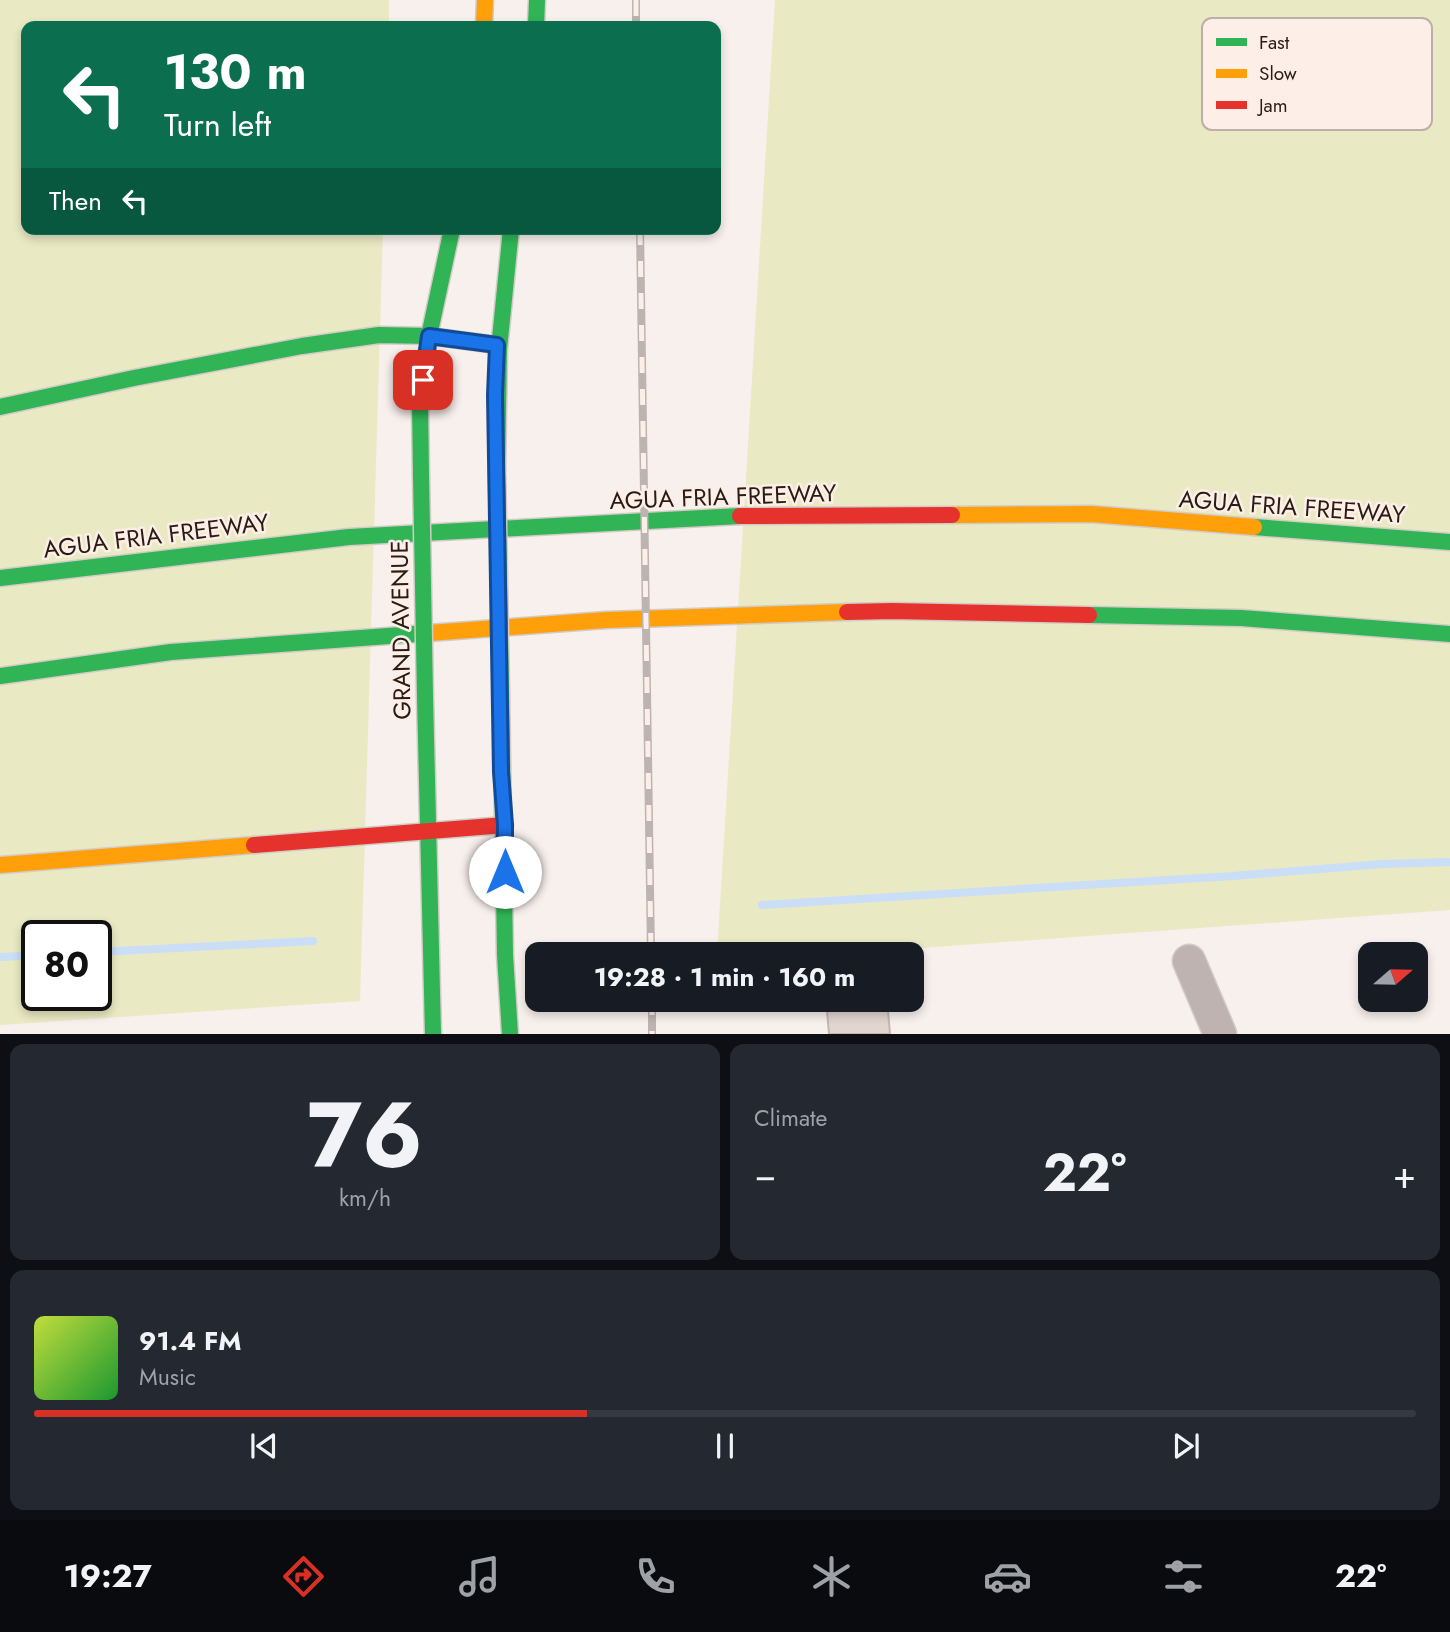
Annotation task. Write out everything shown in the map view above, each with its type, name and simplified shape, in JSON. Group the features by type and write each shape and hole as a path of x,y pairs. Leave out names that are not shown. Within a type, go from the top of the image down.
{"highway":[{"path":"484,21 485,0"},
{"path":"536,21 537,0"},
{"name":"GRAND AVENUE","path":"433,1034 421,402 429,336 451,235"},
{"path":"510,235 497,345 495,395 501,772 505,825 505,956 510,1034"},
{"path":"0,407 302,346 379,335 429,336 497,345"},
{"name":"AGUA FRIA FREEWAY","path":"0,578 349,537 741,516 1091,514 1450,542"},
{"path":"0,676 171,652 606,620 892,611 1241,618 1450,634"},
{"path":"0,865 505,825"}],"street":[{"path":"1189,961 1220,1034"}],"green space":[{"path":"0,0 389,0 389,21 21,21 21,235 383,235 360,1001 0,1025"},
{"path":"775,0 1450,0 1450,910 924,948 924,942 718,942"}],"building":[{"path":"827,1012 888,1012 890,1034 829,1034"}],"waterway":[{"path":"762,905 1383,864 1450,862"},
{"path":"112,951 313,941"},
{"path":"0,957 21,956"}],"railway":[{"path":"636,0 636,21"},
{"path":"640,235 651,942"},
{"path":"652,1012 652,1034"}],"traffic: fast":[{"path":"536,21 537,0"},
{"path":"421,475 420,402 429,336 451,235"},
{"path":"497,469 499,349 510,235"},
{"path":"0,407 302,346 379,335 429,336 497,345"},
{"path":"497,469 501,691"},
{"path":"421,475 425,696"},
{"path":"0,578 349,537 740,516"},
{"path":"1254,527 1450,542"},
{"path":"1089,615 1241,618 1450,634"},
{"path":"0,676 171,652 429,633"},
{"path":"501,691 505,955 510,1034"},
{"path":"425,696 433,1034"}],"traffic: slow":[{"path":"484,21 485,0"},
{"path":"952,515 1091,514 1254,527"},
{"path":"429,633 606,620 847,612"},
{"path":"0,865 254,845"}],"traffic: jam":[{"path":"740,516 952,515"},
{"path":"847,612 1089,615"},
{"path":"254,845 505,825"}],"route":[{"path":"423,380 429,336 497,345 495,395 505,872"}]}
